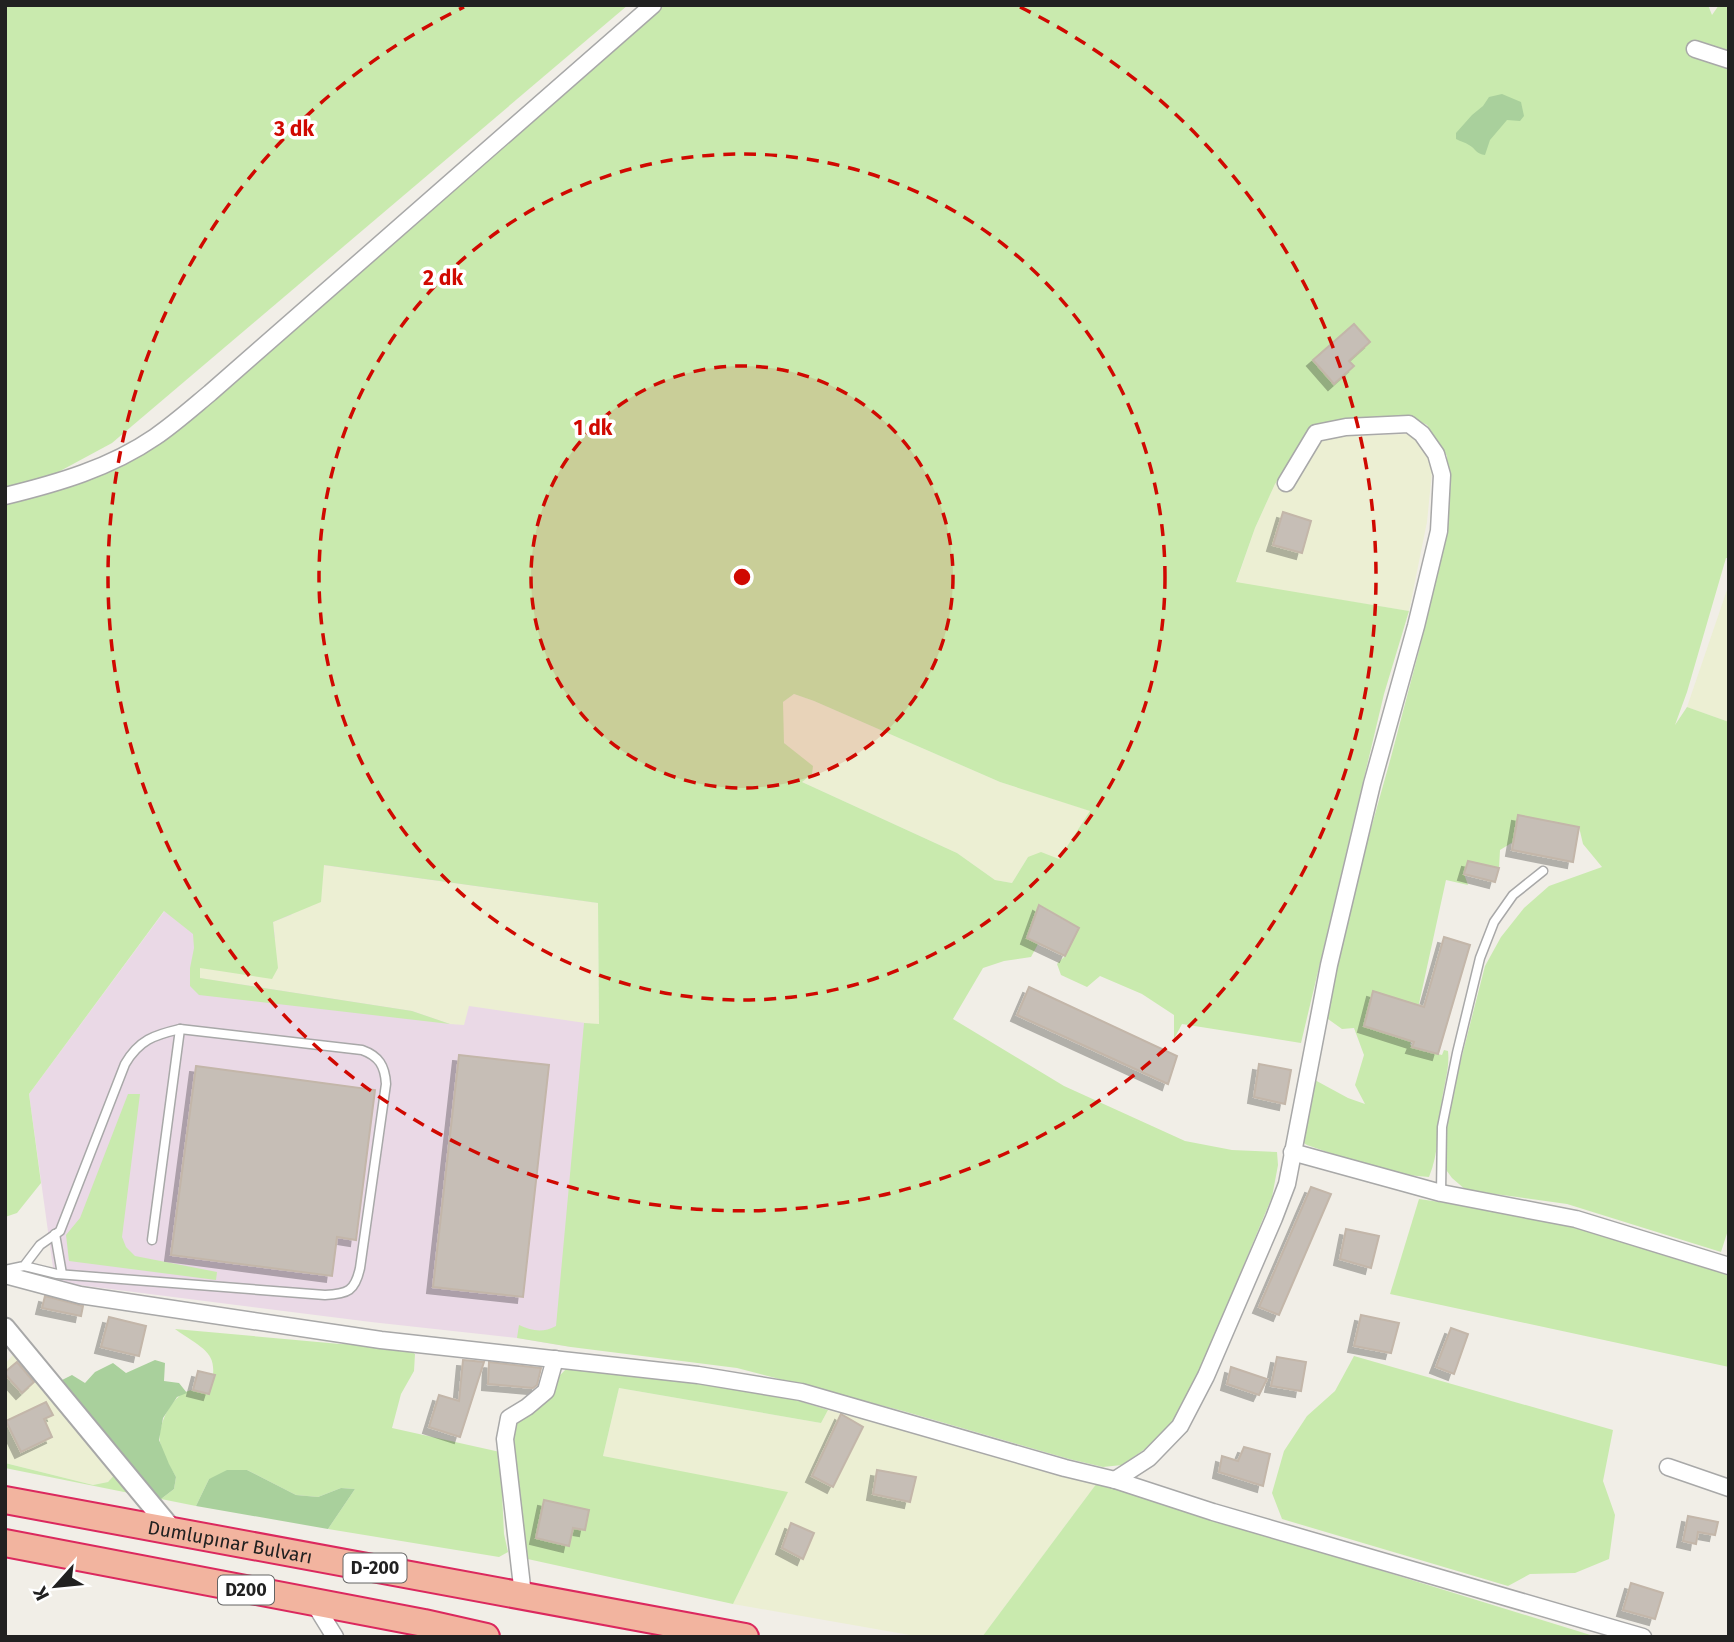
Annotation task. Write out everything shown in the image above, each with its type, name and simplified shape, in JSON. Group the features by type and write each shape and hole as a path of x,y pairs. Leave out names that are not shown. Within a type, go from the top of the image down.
{"highway":[{"name":"Dumlupınar Bulvarı","path":"5,1500 745,1637"},
{"name":"D200","path":"5,1544 314,1603 427,1630 486,1637"}],"street":[{"path":"5,496 61,482 88,472 125,455 155,436 210,393 653,5"},
{"path":"1695,49 1729,60"},
{"path":"1115,1480 1149,1458 1180,1426 1206,1376 1287,1184 1329,965 1372,784 1439,531 1442,475 1436,454 1422,434 1409,424 1346,427 1316,433 1286,483"},
{"path":"1292,1152 1441,1193 1576,1219 1729,1266"},
{"path":"5,1273 80,1295 381,1340 698,1375 801,1392 1115,1480 1213,1512 1643,1637"},
{"path":"5,1328 173,1531"},
{"path":"523,1595 505,1439 509,1418 546,1391 555,1359"},
{"path":"1668,1468 1729,1488"},
{"path":"314,1603 335,1637"}],"lane":[{"path":"1441,1193 1442,1126 1480,958 1494,922 1513,895 1543,872"},
{"path":"152,1240 180,1029"},
{"path":"5,1273 24,1266 62,1274 325,1296 350,1291 357,1280 386,1084 386,1072 380,1061 362,1050 180,1029 145,1040 132,1051 125,1064 60,1231 40,1245 24,1266"},
{"path":"55,1234 62,1274"}],"shaded area":[{"path":"214,844 598,903 571,1347 517,1338 55,1282 29,1094"}],"green space":[{"path":"5,5 628,5 112,443 49,477 5,489"},
{"path":"663,5 1708,5 1712,15 1719,5 1729,5 1729,558 1726,558 1675,725 1687,707 1729,722 1729,1227 1721,1252 1567,1204 1466,1190 1444,1167 1444,1126 1485,966 1501,937 1524,908 1549,886 1602,867 1583,844 1579,827 1519,815 1513,842 1500,850 1499,868 1468,861 1464,874 1468,885 1446,880 1410,1045 1442,1055 1444,1050 1448,1051 1448,1070 1429,1177 1379,1170 1299,1140 1313,1079 1365,1104 1355,1085 1364,1055 1354,1028 1342,1029 1328,1019 1332,973 1337,966 1421,643 1446,531 1447,456 1427,425 1407,415 1302,443 1275,484 1255,528 1236,582 1409,611 1384,694 1301,1043 1182,1024 1174,1039 1174,1015 1142,994 1100,976 1087,987 1061,975 1057,964 1065,956 1079,928 1040,905 1027,938 1038,944 1031,957 1004,961 983,968 953,1019 1064,1086 1185,1141 1232,1150 1277,1152 1278,1165 1272,1197 1201,1368 1170,1427 1122,1465 1103,1467 1069,1459 903,1411 737,1368 517,1338 519,1325 538,1330 556,1326 584,1023 599,1024 598,903 324,865 321,902 273,922 278,968 272,979 200,968 200,978 412,1011 450,1024 199,995 190,986 193,934 164,911 29,1094 41,1183 17,1213 5,1217 5,501 42,496 91,477 368,263","holes":["794,694 1000,782 1090,811 1059,859 1041,852 1028,857 1012,883 995,880 957,853 802,782 812,774 813,766 784,743 783,702"]},
{"path":"1502,94 1521,102 1524,116 1520,121 1507,120 1490,140 1485,155 1456,139 1456,133 1489,97"},
{"path":"1407,434 1424,445 1433,462 1427,522 1409,611 1236,583 1255,528 1275,484 1302,443 1325,437"},
{"path":"1729,587 1729,722 1687,707"},
{"path":"794,694 1000,782 1091,811 1059,860 1028,857 1012,883 995,880 957,853 802,782 797,754 784,743 782,723 783,702"},
{"path":"323,865 598,903 599,1025 469,1006 464,1025 450,1024 412,1011 199,978 200,968 275,938 273,922 291,915"},
{"path":"128,1094 140,1094 122,1237 126,1247 135,1256 217,1272 216,1280 69,1261 66,1235 80,1218"},
{"path":"1419,1199 1550,1218 1729,1273 1729,1367 1390,1294"},
{"path":"175,1329 340,1344 400,1345 415,1354 414,1371 401,1394 392,1428 500,1452 504,1534 508,1552 499,1557 328,1529 355,1489 341,1488 318,1497 296,1495 247,1470 209,1479 196,1506 161,1499 174,1489 176,1477 164,1456 160,1442 164,1418 173,1402 186,1392 195,1390 209,1394 213,1369 209,1354"},
{"path":"18,1349 119,1470 108,1482 93,1485 5,1463 5,1364"},
{"path":"1354,1356 1613,1430 1603,1481 1615,1515 1609,1559 1575,1573 1530,1574 1508,1586 1282,1519 1272,1493 1284,1451 1307,1416 1335,1391"},
{"path":"155,1360 165,1363 164,1381 179,1383 187,1393 177,1397 163,1418 159,1440 176,1477 174,1489 161,1499 146,1488 83,1412 62,1380 72,1375 85,1383 95,1372 113,1363 126,1373"},
{"path":"570,1365 673,1377 786,1397 828,1410 821,1423 619,1388 603,1456 788,1492 733,1604 523,1558 512,1424"},
{"path":"619,1388 821,1423 828,1410 1097,1483 982,1637 921,1637 733,1604 787,1493 603,1456"},
{"path":"5,1463 93,1485 108,1482 119,1470 129,1493 5,1468"},
{"path":"227,1470 247,1470 296,1495 318,1497 341,1488 355,1489 328,1529 196,1506 209,1479"},
{"path":"1097,1483 1597,1637 982,1637"}],"building":[{"path":"1354,324 1370,342 1349,361 1354,366 1334,384 1313,360"},
{"path":"1283,512 1311,521 1302,553 1273,545"},
{"path":"1518,815 1579,827 1573,862 1512,850"},
{"path":"1468,861 1499,868 1495,882 1464,874"},
{"path":"1039,905 1079,928 1065,956 1027,938"},
{"path":"1444,937 1470,945 1438,1054 1412,1047 1414,1042 1364,1026 1373,991 1424,1007"},
{"path":"1029,987 1177,1056 1168,1084 1017,1015"},
{"path":"459,1055 549,1065 523,1297 433,1287"},
{"path":"1259,1064 1291,1070 1285,1104 1254,1097"},
{"path":"196,1066 375,1090 356,1240 337,1237 332,1276 171,1255"},
{"path":"1311,1187 1331,1194 1279,1315 1259,1307"},
{"path":"1346,1229 1379,1236 1371,1268 1340,1259"},
{"path":"45,1296 83,1306 81,1316 42,1308"},
{"path":"1361,1315 1399,1323 1391,1353 1354,1346"},
{"path":"109,1317 146,1326 139,1356 101,1347"},
{"path":"1451,1328 1468,1334 1454,1374 1436,1367"},
{"path":"1277,1357 1306,1362 1301,1391 1271,1386"},
{"path":"463,1360 484,1362 460,1437 429,1427 439,1395 459,1401"},
{"path":"17,1362 34,1382 22,1393 5,1374"},
{"path":"489,1362 541,1368 537,1385 533,1388 488,1384"},
{"path":"1231,1367 1267,1379 1259,1395 1227,1384"},
{"path":"198,1371 215,1375 209,1394 193,1390"},
{"path":"46,1402 53,1415 44,1419 52,1437 21,1452 6,1421"},
{"path":"841,1414 863,1427 833,1487 812,1476"},
{"path":"1244,1447 1270,1454 1263,1486 1219,1472 1222,1456 1238,1461"},
{"path":"877,1470 916,1477 910,1502 873,1494"},
{"path":"544,1500 589,1510 585,1530 573,1528 569,1546 536,1538"},
{"path":"1688,1516 1718,1522 1715,1535 1698,1532 1696,1544 1683,1541"},
{"path":"791,1523 814,1533 803,1559 782,1548"},
{"path":"1631,1583 1663,1593 1655,1619 1623,1610"}]}
